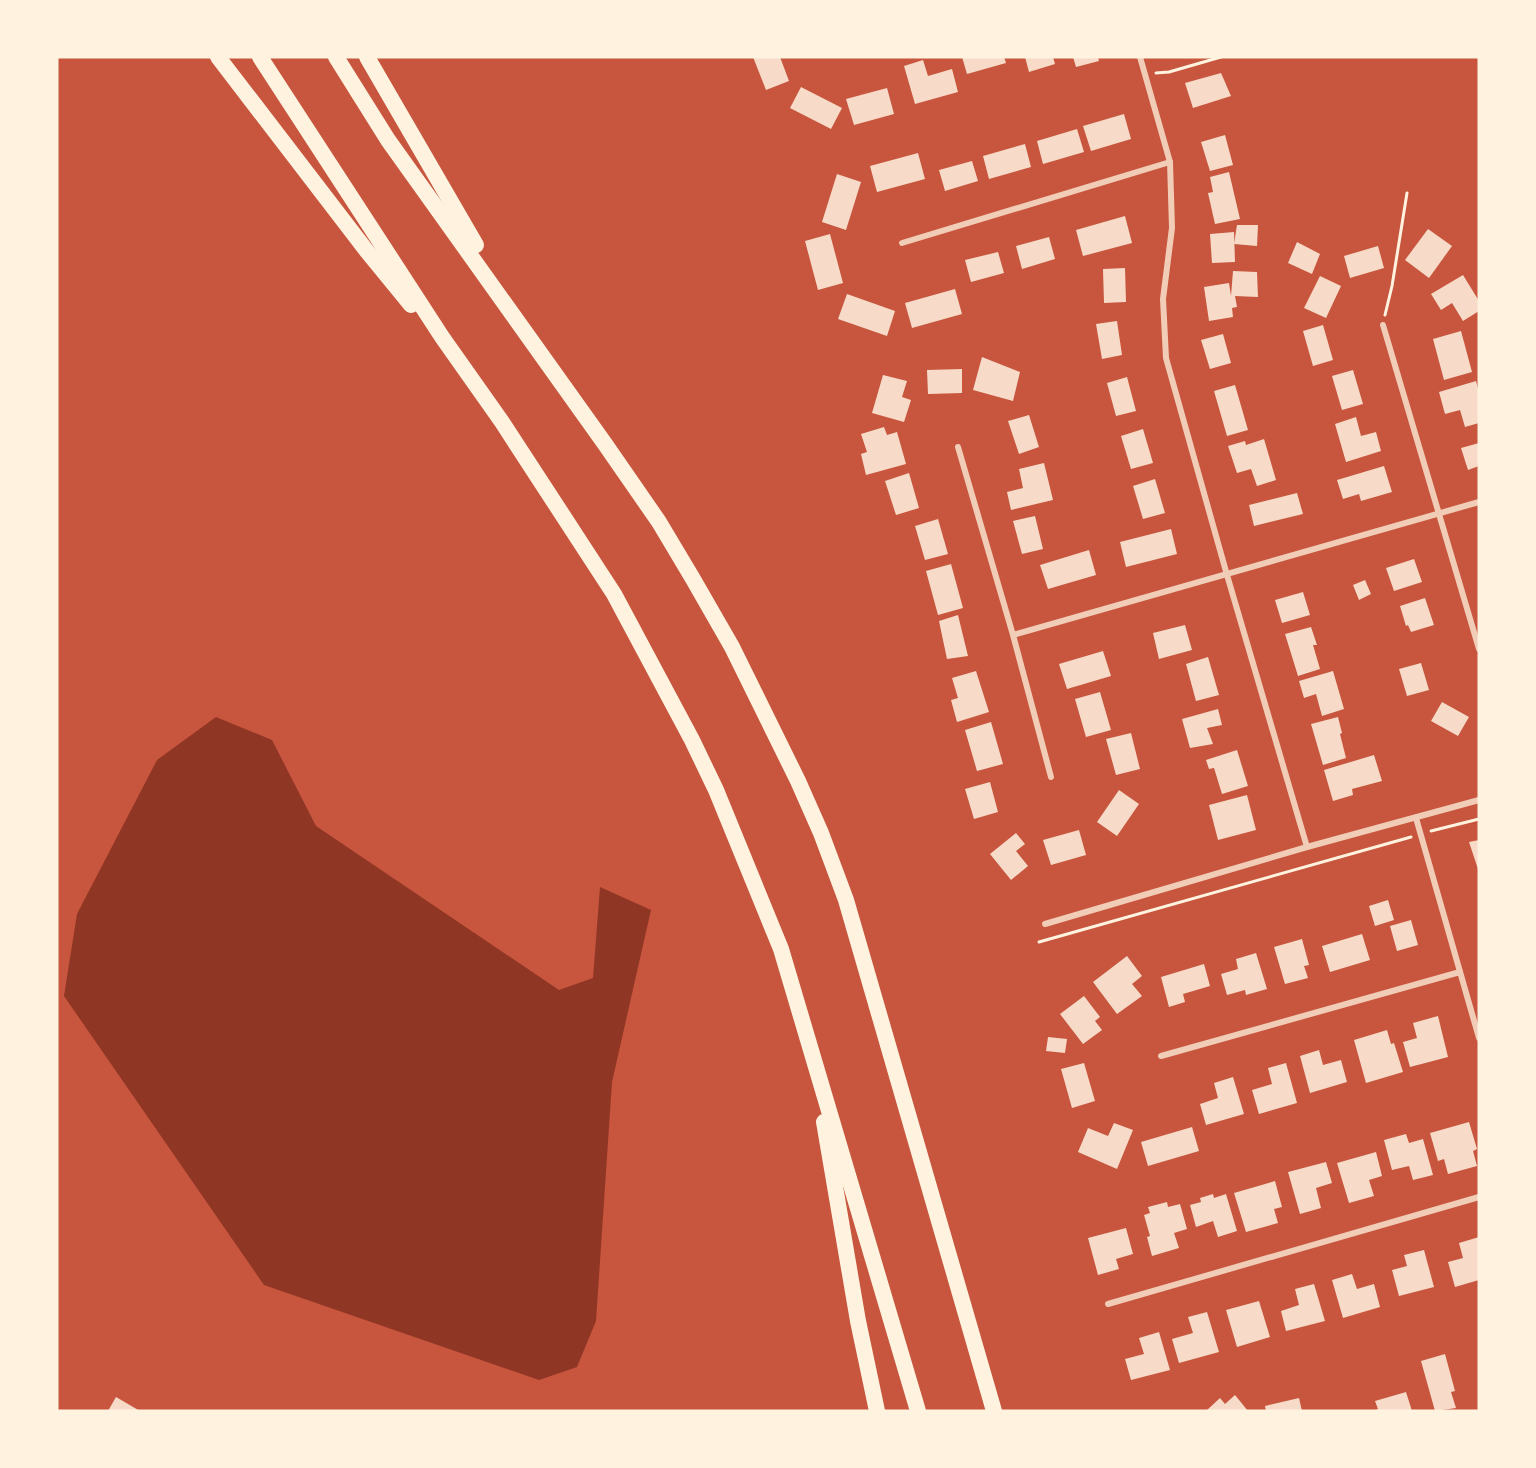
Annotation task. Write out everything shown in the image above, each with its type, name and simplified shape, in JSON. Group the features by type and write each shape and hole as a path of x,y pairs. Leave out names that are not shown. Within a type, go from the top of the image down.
{"highway":[{"path":"219,57 402,296 442,337"},
{"path":"260,57 442,337 502,422 615,594 664,684 716,790 781,950 918,1411"},
{"path":"336,57 388,140 528,334 645,503 732,647 798,781 821,833 846,900 994,1411"},
{"path":"367,57 528,334"},
{"path":"815,1059 856,1309 877,1411"}],"street":[{"path":"1140,57 1170,162 1172,228 1163,299 1166,358 1307,847"},
{"path":"902,243 1170,162"},
{"path":"1383,325 1479,649"},
{"path":"958,447 1051,777"},
{"path":"1012,635 1479,502"},
{"path":"1045,924 1307,847 1479,800"},
{"path":"1416,818 1479,1038"},
{"path":"1161,1056 1460,972"},
{"path":"1108,1304 1479,1197"}],"path":[{"path":"1145,74 1169,72 1221,57"},
{"path":"1383,325 1392,286 1407,193"},
{"path":"1039,942 1479,819"}],"shaded area":[{"path":"216,717 272,740 316,826 559,990 593,978 600,887 651,910 612,1082 596,1321 577,1367 539,1380 264,1285 64,996 77,914 157,760"}],"building":[{"path":"753,57 780,57 789,81 766,90"},
{"path":"962,57 1004,57 1006,63 967,74"},
{"path":"1025,57 1053,57 1055,64 1029,72"},
{"path":"1073,57 1098,57 1099,61 1076,67"},
{"path":"923,60 928,76 952,69 958,92 915,104 904,66"},
{"path":"1221,73 1231,96 1193,108 1185,83"},
{"path":"801,87 842,108 831,129 790,108"},
{"path":"887,88 894,114 854,125 846,99"},
{"path":"1124,114 1131,139 1091,151 1083,126"},
{"path":"1077,129 1084,152 1043,164 1037,141"},
{"path":"1225,135 1233,165 1210,171 1201,142"},
{"path":"1025,144 1031,167 989,179 983,156"},
{"path":"918,153 925,179 877,192 870,166"},
{"path":"972,161 978,181 945,191 939,170"},
{"path":"1229,172 1240,219 1215,224 1208,193 1213,192 1210,177"},
{"path":"837,174 861,182 846,230 822,222"},
{"path":"1125,216 1132,243 1083,256 1076,230"},
{"path":"1237,225 1258,225 1257,246 1234,244"},
{"path":"1428,229 1452,246 1429,278 1405,260"},
{"path":"1234,232 1235,262 1212,263 1210,234"},
{"path":"830,234 843,283 818,290 805,241"},
{"path":"1049,237 1055,259 1022,269 1016,246"},
{"path":"1297,242 1320,254 1312,274 1288,263"},
{"path":"1378,246 1384,268 1350,278 1344,256"},
{"path":"998,252 1004,273 971,282 965,260"},
{"path":"1125,268 1126,302 1104,303 1103,269"},
{"path":"1233,271 1257,272 1258,297 1235,296 1237,307 1232,308 1233,317 1209,321 1204,287 1229,283 1231,296"},
{"path":"1463,275 1479,301 1479,311 1463,321 1452,303 1441,310 1431,294"},
{"path":"1320,276 1341,286 1326,318 1304,308"},
{"path":"955,289 962,314 912,328 905,303"},
{"path":"847,294 895,311 887,336 838,319"},
{"path":"1117,321 1122,355 1102,359 1096,324"},
{"path":"1323,325 1333,360 1313,366 1303,331"},
{"path":"1461,331 1472,372 1444,380 1433,339"},
{"path":"1223,334 1231,363 1210,369 1201,340"},
{"path":"982,357 1020,372 1013,401 973,390"},
{"path":"962,369 962,393 928,394 927,370"},
{"path":"1353,370 1363,404 1342,410 1332,376"},
{"path":"883,375 907,381 902,397 911,400 904,422 872,413"},
{"path":"1127,377 1136,411 1116,416 1107,383"},
{"path":"1476,381 1479,392 1479,423 1465,427 1460,410 1445,414 1439,392"},
{"path":"1235,385 1248,430 1227,436 1214,391"},
{"path":"1029,415 1039,447 1019,454 1008,421"},
{"path":"1356,417 1361,436 1376,432 1381,451 1346,462 1335,424"},
{"path":"884,427 887,435 897,432 906,464 866,475 861,454 867,452 861,434"},
{"path":"1143,429 1153,463 1131,469 1121,436"},
{"path":"1264,439 1276,480 1257,486 1251,469 1237,473 1228,446 1245,441 1246,445"},
{"path":"1479,443 1479,466 1468,470 1461,448"},
{"path":"1044,463 1053,500 1011,510 1007,492 1023,488 1019,469"},
{"path":"1384,466 1392,492 1361,501 1359,494 1343,499 1337,480"},
{"path":"909,473 919,508 896,515 885,481"},
{"path":"1155,479 1165,513 1143,519 1133,486"},
{"path":"1297,493 1303,514 1254,526 1249,505"},
{"path":"1035,516 1043,549 1022,554 1013,521"},
{"path":"938,519 948,554 925,560 915,526"},
{"path":"1171,529 1177,554 1126,567 1120,542"},
{"path":"1089,550 1096,575 1048,589 1040,565"},
{"path":"1414,559 1422,582 1394,591 1386,568"},
{"path":"951,564 963,608 938,615 926,571"},
{"path":"1365,580 1371,594 1359,600 1353,585"},
{"path":"1303,592 1310,615 1282,623 1275,600"},
{"path":"1425,598 1434,625 1411,632 1408,625 1406,626 1400,606"},
{"path":"958,615 968,656 947,659 939,621"},
{"path":"1185,625 1192,650 1159,659 1153,633"},
{"path":"1311,627 1317,645 1313,645 1320,669 1298,676 1285,634"},
{"path":"1103,651 1111,676 1067,689 1059,664"},
{"path":"1208,657 1219,695 1196,701 1186,664"},
{"path":"1421,663 1429,690 1407,696 1399,669"},
{"path":"976,671 989,712 957,722 951,700 958,698 952,678"},
{"path":"1333,671 1344,709 1322,716 1316,694 1304,698 1299,681"},
{"path":"1100,692 1111,730 1086,737 1075,699"},
{"path":"1442,702 1469,717 1458,736 1431,721"},
{"path":"1218,709 1222,725 1207,728 1213,744 1190,748 1182,719"},
{"path":"1338,717 1346,758 1323,765 1311,724"},
{"path":"991,722 1003,764 977,771 965,730"},
{"path":"1131,733 1140,769 1116,775 1106,739"},
{"path":"1237,750 1248,786 1222,794 1214,768 1209,769 1206,760"},
{"path":"1374,755 1382,781 1352,789 1353,795 1333,801 1324,770"},
{"path":"990,782 998,812 974,819 965,789"},
{"path":"1119,790 1139,804 1117,836 1097,822"},
{"path":"1247,795 1256,830 1218,840 1209,805"},
{"path":"1079,830 1086,855 1051,865 1043,840"},
{"path":"1016,833 1025,844 1016,851 1028,866 1011,880 990,854"},
{"path":"1479,840 1479,868 1478,869 1469,842"},
{"path":"1388,900 1394,920 1375,926 1369,906"},
{"path":"1411,920 1418,945 1397,951 1390,926"},
{"path":"1362,934 1370,960 1330,972 1322,946"},
{"path":"1302,939 1309,965 1304,966 1308,978 1285,984 1274,947"},
{"path":"1256,953 1267,989 1246,995 1245,990 1227,995 1221,974 1238,969 1236,959"},
{"path":"1127,956 1142,976 1132,984 1142,996 1117,1014 1093,982"},
{"path":"1204,964 1210,986 1183,994 1185,1002 1169,1007 1161,977"},
{"path":"1084,996 1100,1017 1095,1021 1102,1030 1083,1044 1060,1014"},
{"path":"1438,1016 1448,1057 1410,1067 1403,1042 1417,1038 1413,1023"},
{"path":"1387,1030 1391,1044 1394,1043 1403,1072 1366,1083 1354,1040"},
{"path":"1048,1037 1067,1039 1065,1053 1046,1051"},
{"path":"1319,1050 1323,1065 1341,1060 1347,1082 1310,1093 1300,1056"},
{"path":"1084,1063 1095,1101 1072,1108 1061,1069"},
{"path":"1286,1063 1297,1103 1259,1114 1252,1090 1272,1084 1268,1068"},
{"path":"1233,1077 1244,1114 1206,1125 1200,1104 1218,1098 1214,1083"},
{"path":"1469,1122 1477,1149 1473,1151 1477,1166 1448,1174 1444,1159 1438,1161 1430,1133"},
{"path":"1114,1123 1133,1130 1117,1169 1078,1152 1088,1128 1108,1136"},
{"path":"1192,1127 1199,1151 1148,1166 1141,1142"},
{"path":"1406,1134 1409,1143 1423,1139 1433,1175 1413,1180 1409,1166 1392,1170 1384,1140"},
{"path":"1376,1152 1382,1176 1369,1180 1374,1196 1349,1203 1337,1163"},
{"path":"1326,1162 1332,1183 1316,1188 1321,1208 1300,1214 1288,1172"},
{"path":"1275,1181 1282,1207 1274,1209 1278,1223 1246,1232 1234,1193"},
{"path":"1213,1194 1214,1198 1226,1194 1237,1231 1218,1237 1213,1221 1196,1227 1190,1205 1201,1202 1200,1198"},
{"path":"1167,1202 1168,1207 1180,1204 1187,1229 1174,1233 1179,1248 1152,1256 1147,1237 1150,1236 1144,1215 1150,1213 1148,1207"},
{"path":"1126,1228 1133,1254 1116,1259 1119,1269 1098,1275 1088,1238"},
{"path":"1479,1237 1479,1280 1455,1287 1448,1262 1463,1258 1459,1243"},
{"path":"1424,1250 1434,1287 1399,1296 1392,1270 1407,1266 1404,1255"},
{"path":"1352,1274 1357,1289 1374,1284 1380,1307 1343,1318 1332,1280"},
{"path":"1314,1284 1325,1321 1286,1331 1281,1311 1299,1305 1295,1289"},
{"path":"1259,1301 1270,1337 1237,1347 1226,1310"},
{"path":"1207,1312 1219,1352 1179,1363 1172,1339 1193,1333 1188,1317"},
{"path":"1159,1332 1170,1370 1131,1380 1125,1359 1144,1354 1139,1338"},
{"path":"1445,1354 1455,1391 1451,1392 1456,1408 1435,1411 1421,1361"},
{"path":"1406,1392 1412,1411 1373,1411 1378,1409 1375,1401"},
{"path":"1235,1395 1248,1411 1206,1411 1220,1398 1225,1404"},
{"path":"116,1397 140,1411 108,1411"},
{"path":"1299,1398 1302,1411 1266,1411 1265,1406"}]}
